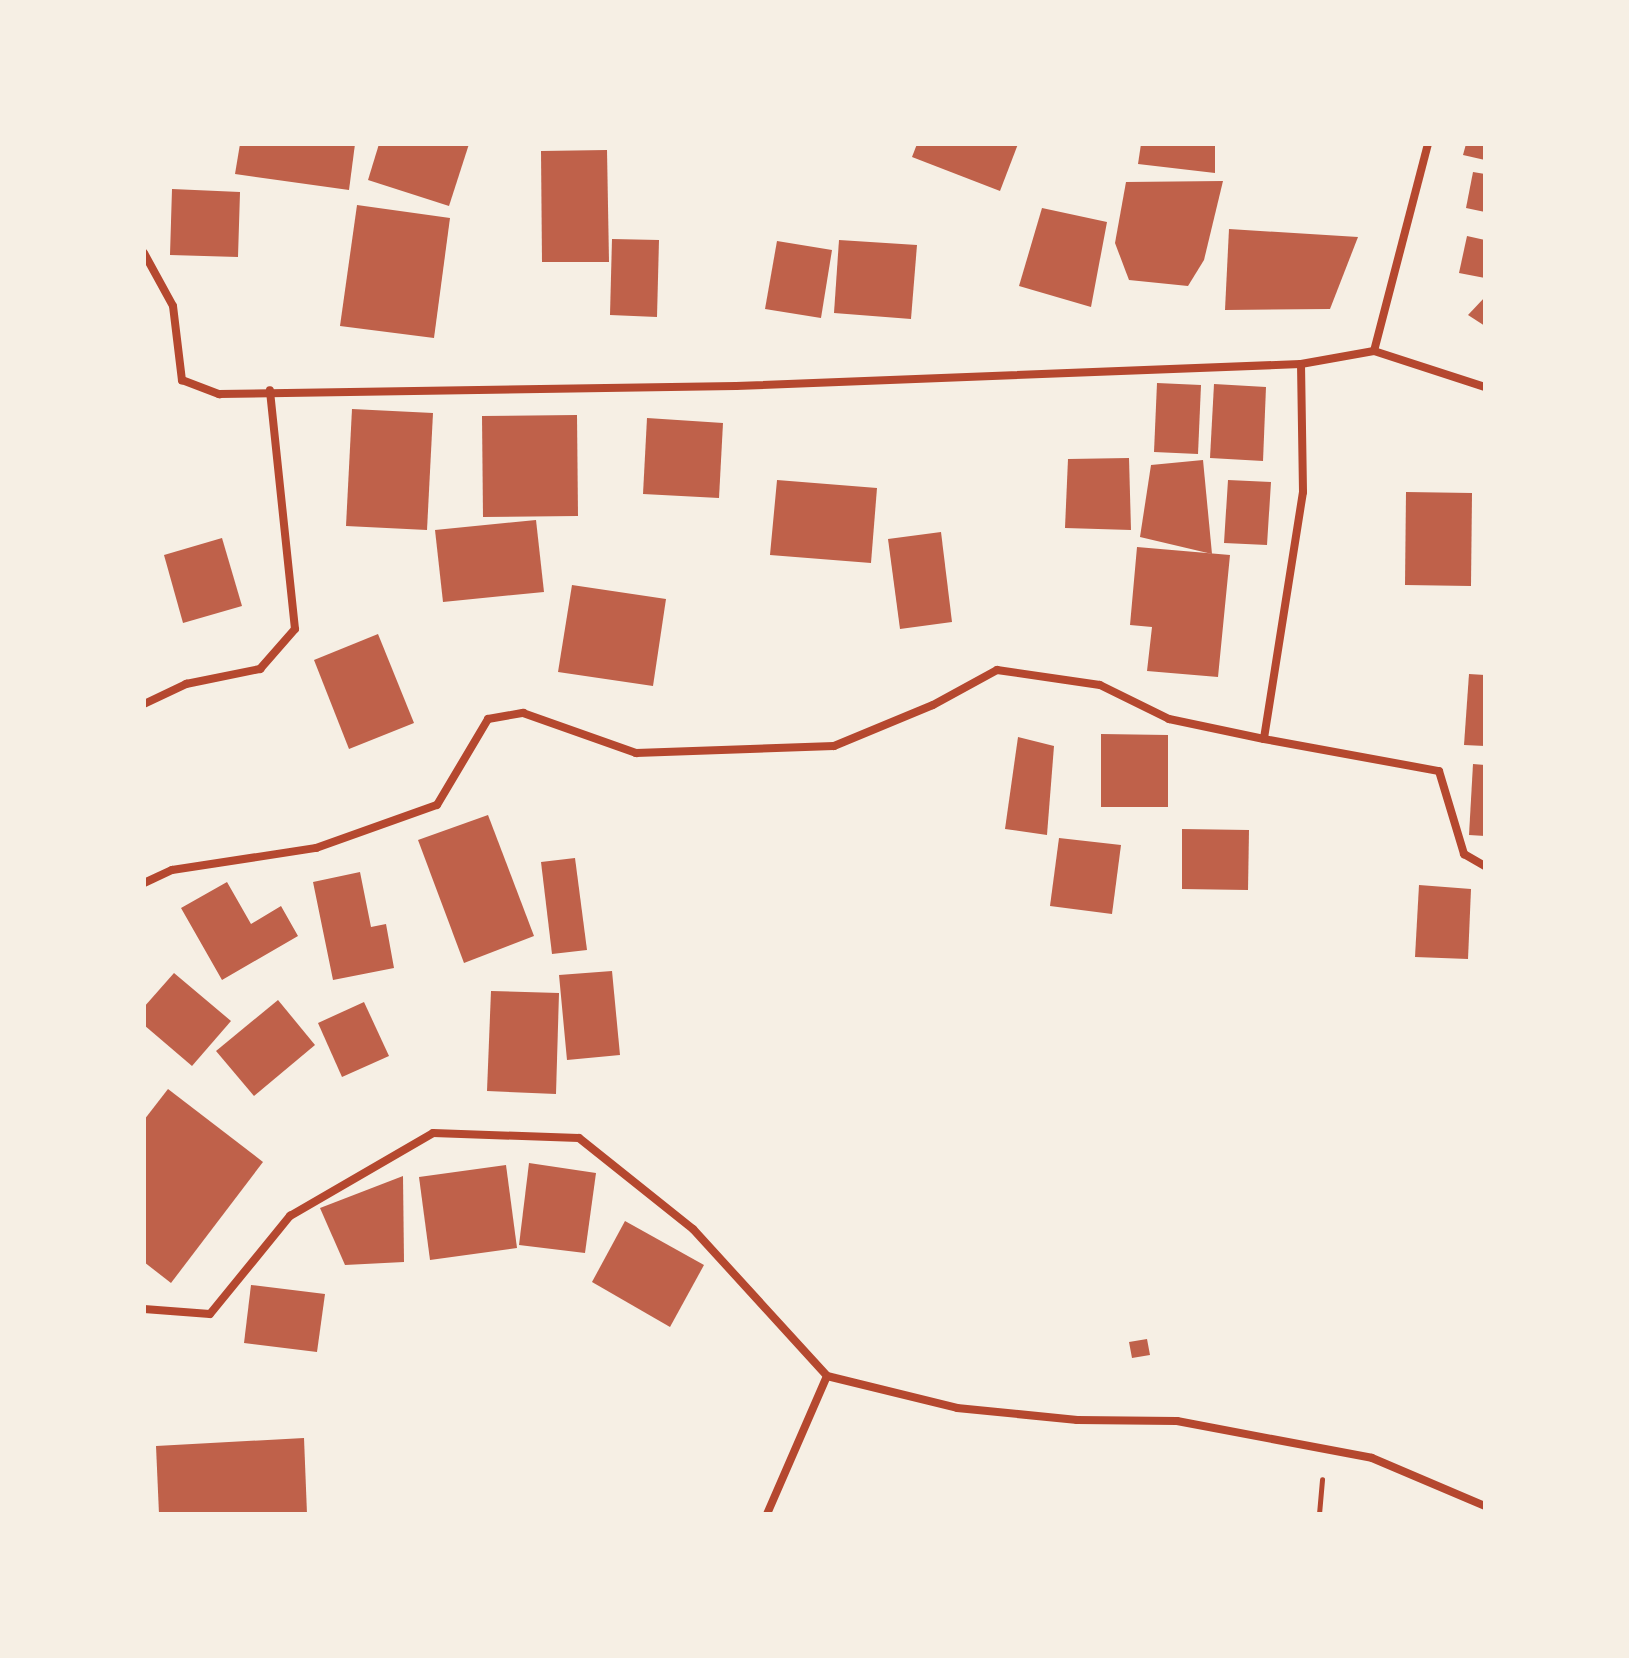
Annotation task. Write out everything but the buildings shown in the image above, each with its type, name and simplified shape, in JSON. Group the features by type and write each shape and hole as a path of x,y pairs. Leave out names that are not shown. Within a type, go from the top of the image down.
{"street":[{"path":"1374,351 1428,144"},
{"path":"144,253 173,306 182,380 219,394 270,390 736,386 1301,364 1374,351 1485,387"},
{"path":"1264,739 1303,492 1301,364"},
{"path":"144,704 186,684 260,669 295,629 270,390"},
{"path":"144,883 172,870 316,848 437,805 488,719 523,713 636,753 750,753 834,746 933,705 997,670 1100,685 1169,719 1439,771 1464,854 1485,866"},
{"path":"144,1309 210,1314 290,1216 433,1133 579,1138 693,1229 827,1376 957,1408 1077,1420 1177,1421 1372,1458 1485,1506"},
{"path":"767,1514 827,1376"}]}
